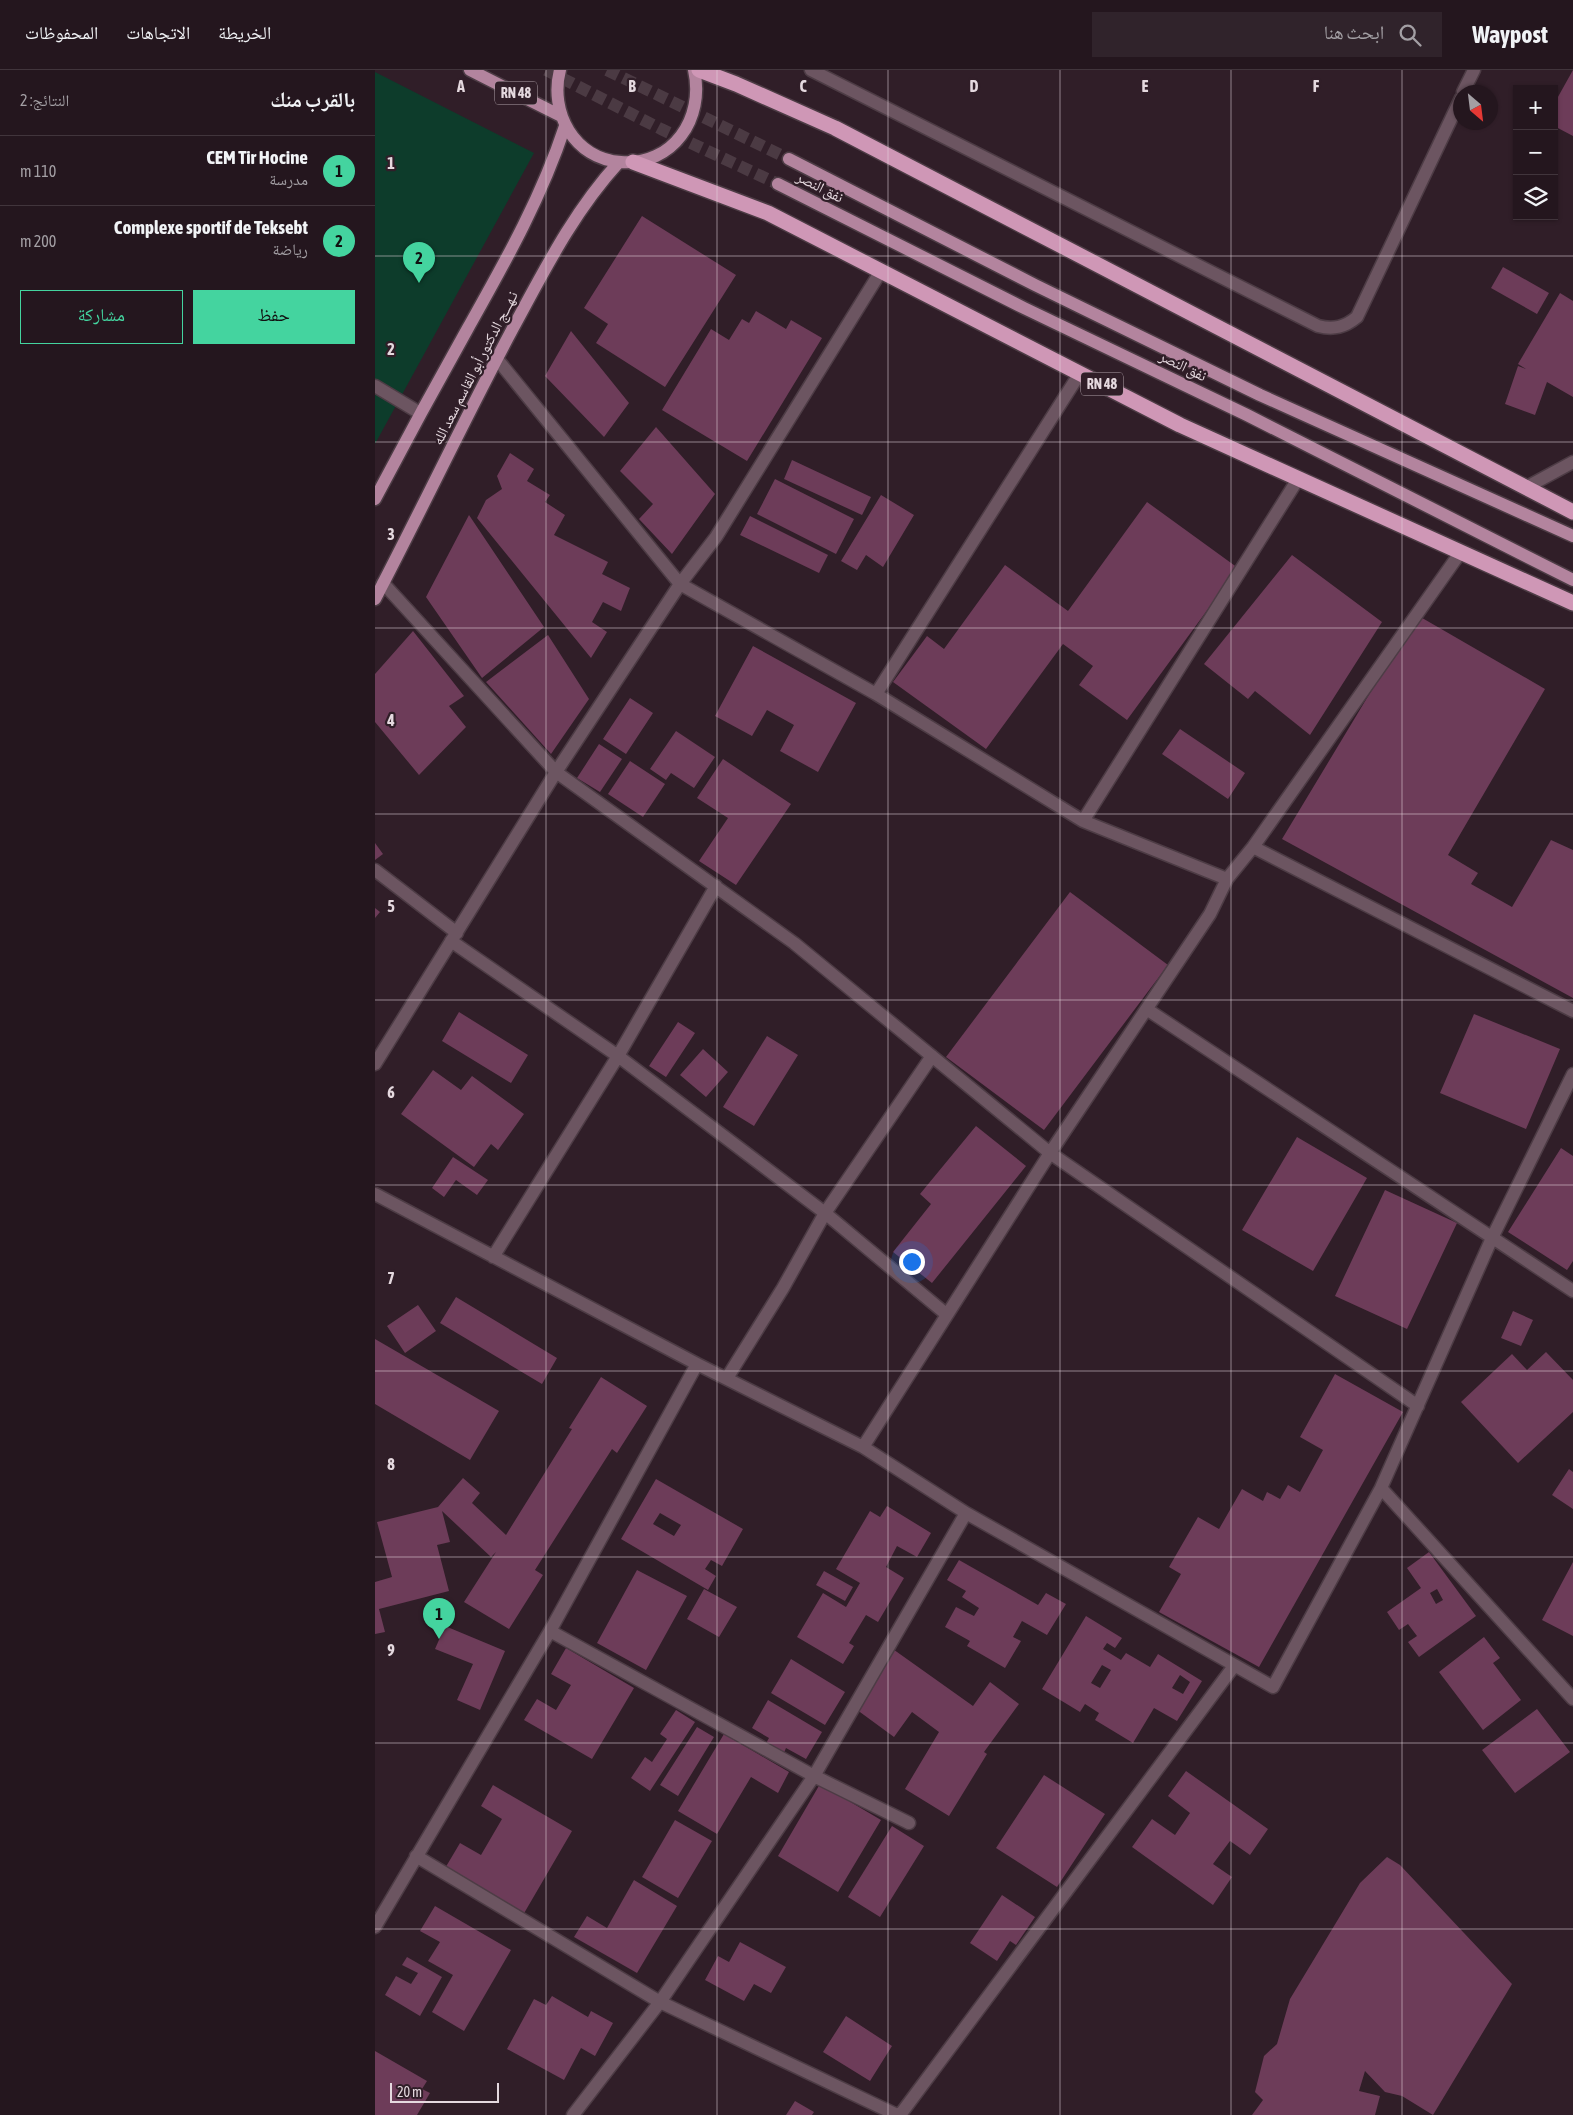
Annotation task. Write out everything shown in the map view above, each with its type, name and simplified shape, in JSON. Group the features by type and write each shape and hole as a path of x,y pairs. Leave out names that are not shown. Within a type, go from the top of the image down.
{"highway":[{"path":"699,70 744,87 835,128 1573,512"},
{"name":"RN 48","path":"626,162 768,214 1180,425 1573,603"}],"main road":[{"name":"RN 48","path":"470,70 563,121"},
{"path":"560,70 556,94 563,121 575,140 588,151 626,162 650,158 667,150 681,137 691,122 696,104 697,86 694,70"},
{"name":"نـهـــج الدكتور أبو القاسم سعد الله","path":"375,499 420,413 524,228 553,161 563,121"},
{"name":"نفق النصر","path":"789,159 1035,285 1260,395 1573,536"},
{"name":"نـهـــج الدكتور أبو القاسم سعد الله","path":"375,599 497,359 568,228 600,183 626,162"},
{"name":"نفق النصر","path":"777,184 1025,308 1247,415 1573,580"}],"lane":[{"path":"811,70 1318,326 1329,329 1340,328 1357,316 1453,115"},
{"path":"1466,85 1474,70"},
{"path":"375,1064 556,772 680,584 716,536 881,272"},
{"path":"497,359 680,584 876,694 1083,821 1227,879"},
{"path":"876,694 1080,373"},
{"path":"375,386 420,413"},
{"path":"1527,487 1573,462"},
{"path":"1083,821 1298,479"},
{"path":"863,1447 1050,1153 1210,914 1227,879 1253,847 1460,553"},
{"path":"383,583 556,772 795,943 1050,1153 1419,1406"},
{"path":"1253,847 1573,1011"},
{"path":"375,870 454,937 618,1056 825,1213 946,1314"},
{"path":"493,1257 560,1153 716,886"},
{"path":"1147,1010 1573,1291"},
{"path":"727,1378 783,1288 825,1213 932,1056"},
{"path":"375,1194 697,1364 863,1447 966,1513 1234,1666 1273,1686 1381,1488 1492,1238 1573,1074"},
{"path":"375,1927 550,1631 697,1364"},
{"path":"1381,1488 1573,1699"},
{"path":"573,2115 660,2002 814,1776 966,1513"},
{"path":"550,1631 814,1776 909,1823"},
{"path":"416,1856 660,2002 898,2115 1234,1666"}],"green space":[{"path":"375,72 534,153 375,444"}],"building":[{"path":"1573,70 1573,136 1558,128 1558,97"},
{"path":"642,216 736,275 665,387 596,343 608,324 584,308"},
{"path":"1503,267 1549,293 1537,314 1491,288"},
{"path":"1560,293 1573,301 1573,397 1547,382 1535,415 1505,404 1518,366 1526,369 1518,364"},
{"path":"756,311 786,329 791,320 822,338 747,461 662,410 711,329 729,340 742,319 749,323"},
{"path":"571,331 629,403 604,437 545,376"},
{"path":"656,427 715,494 672,554 639,519 653,504 620,471"},
{"path":"510,453 534,469 527,481 550,495 545,502 565,515 554,535 608,562 602,574 630,588 621,611 603,602 592,622 607,632 591,658 477,518 486,500 502,489 497,476"},
{"path":"792,460 871,497 862,515 784,479"},
{"path":"775,479 854,519 836,554 757,514"},
{"path":"881,495 914,515 883,567 866,555 857,570 841,561"},
{"path":"1147,502 1238,568 1127,720 1079,685 1093,666 1063,644 986,749 893,682 927,636 944,649 1005,565 1068,611"},
{"path":"469,515 544,627 482,678 426,597"},
{"path":"750,516 828,555 819,573 740,535"},
{"path":"1292,555 1382,622 1310,735 1255,691 1248,699 1204,664"},
{"path":"1417,615 1545,689 1448,855 1478,873 1471,884 1512,907 1551,840 1573,850 1573,998 1282,839"},
{"path":"413,631 464,696 449,706 466,727 419,775 375,722 375,674"},
{"path":"548,635 589,699 551,754 486,682"},
{"path":"753,646 856,703 818,772 780,751 794,725 767,710 752,736 715,716"},
{"path":"630,698 653,713 626,754 603,739"},
{"path":"1180,729 1245,773 1228,799 1162,754"},
{"path":"676,731 715,757 694,788 671,773 666,780 650,769"},
{"path":"599,744 622,759 600,792 577,778"},
{"path":"723,759 791,804 736,885 699,861 728,818 697,798"},
{"path":"630,761 665,784 643,817 608,794"},
{"path":"375,843 383,854 375,860"},
{"path":"1070,892 1168,965 1044,1130 946,1057"},
{"path":"375,908 380,912 375,918"},
{"path":"459,1012 528,1055 511,1083 442,1041"},
{"path":"1474,1014 1560,1049 1526,1129 1440,1093"},
{"path":"678,1022 695,1033 666,1077 649,1066"},
{"path":"767,1036 798,1055 754,1126 723,1107"},
{"path":"703,1049 728,1072 706,1097 680,1075"},
{"path":"433,1070 461,1090 472,1076 524,1114 498,1150 491,1144 474,1167 401,1114"},
{"path":"976,1126 1026,1166 932,1283 893,1252 931,1204 920,1194"},
{"path":"1297,1137 1367,1178 1313,1271 1242,1230"},
{"path":"1561,1148 1573,1156 1573,1261 1567,1270 1508,1232"},
{"path":"453,1157 488,1180 477,1195 456,1180 444,1197 432,1188"},
{"path":"1385,1190 1457,1223 1407,1329 1335,1296"},
{"path":"456,1297 557,1358 542,1384 440,1323"},
{"path":"418,1305 436,1331 405,1353 387,1326"},
{"path":"1513,1311 1533,1320 1521,1346 1501,1338"},
{"path":"375,1339 499,1411 470,1460 375,1404"},
{"path":"1546,1352 1573,1380 1573,1412 1518,1463 1461,1402 1512,1354 1527,1370"},
{"path":"1335,1374 1403,1412 1259,1667 1159,1612 1181,1574 1169,1567 1198,1517 1219,1529 1242,1489 1263,1501 1267,1492 1280,1499 1288,1485 1300,1492 1323,1450 1300,1437"},
{"path":"601,1377 647,1406 617,1453 612,1449 535,1570 543,1575 509,1629 464,1602 496,1552 491,1557 442,1511 450,1542 437,1545 449,1591 379,1609 385,1632 375,1634 375,1582 392,1577 377,1522 438,1507 463,1478 480,1493 472,1503 506,1535 572,1429 569,1428"},
{"path":"1569,1469 1573,1472 1573,1509 1552,1495"},
{"path":"656,1479 743,1529 722,1566 711,1560 705,1569 716,1576 708,1590 621,1539","holes":["660,1513 681,1525 674,1536 653,1524"]},
{"path":"887,1506 931,1533 917,1557 897,1546 886,1567 904,1578 878,1622 866,1615 849,1643 854,1646 843,1664 797,1637 823,1593 846,1607 860,1583 836,1569 870,1511 880,1517"},
{"path":"1429,1552 1476,1616 1419,1657 1408,1642 1417,1636 1408,1624 1399,1630 1387,1612 1421,1588 1407,1568","holes":["1437,1589 1443,1600 1436,1604 1430,1593"]},
{"path":"959,1560 1038,1605 1046,1593 1066,1604 1047,1635 1022,1621 1013,1637 1021,1641 1005,1668 967,1646 970,1641 945,1627 956,1607 974,1616 979,1608 962,1597 966,1591 947,1580"},
{"path":"1573,1562 1573,1636 1542,1620"},
{"path":"637,1570 687,1596 646,1670 597,1643"},
{"path":"824,1571 853,1587 845,1601 816,1585"},
{"path":"704,1589 737,1607 719,1637 687,1619"},
{"path":"1086,1616 1122,1638 1115,1648 1107,1643 1103,1649 1121,1660 1126,1653 1150,1667 1158,1654 1202,1681 1177,1721 1154,1708 1133,1743 1095,1720 1099,1713 1085,1704 1080,1712 1042,1689","holes":["1102,1665 1111,1670 1100,1688 1091,1683","1180,1675 1190,1682 1183,1694 1172,1688"]},
{"path":"445,1626 505,1651 480,1710 457,1700 473,1664 435,1649"},
{"path":"1484,1637 1500,1658 1493,1663 1521,1700 1483,1730 1439,1672"},
{"path":"890,1647 973,1706 990,1682 1019,1704 984,1752 987,1754 949,1816 905,1789 939,1732 912,1712 894,1737 849,1704"},
{"path":"566,1648 634,1688 592,1759 524,1720 537,1699 556,1710 571,1685 551,1674"},
{"path":"791,1659 845,1692 825,1725 771,1693"},
{"path":"768,1700 822,1732 806,1759 786,1748 783,1755 765,1745 769,1738 752,1728"},
{"path":"1537,1709 1570,1752 1515,1793 1482,1750"},
{"path":"676,1710 695,1722 650,1791 631,1778 645,1757 652,1762 667,1739 660,1734"},
{"path":"697,1727 714,1737 678,1796 660,1785"},
{"path":"724,1734 789,1772 778,1793 751,1777 717,1834 678,1811"},
{"path":"1186,1771 1268,1829 1250,1855 1230,1841 1213,1864 1232,1877 1213,1905 1132,1847 1152,1819 1175,1835 1190,1813 1168,1796"},
{"path":"1044,1775 1105,1814 1057,1887 996,1848"},
{"path":"820,1784 881,1820 838,1892 778,1856"},
{"path":"493,1785 572,1831 523,1915 444,1870 460,1843 481,1855 502,1819 481,1806"},
{"path":"675,1820 712,1841 678,1898 642,1877"},
{"path":"892,1826 924,1846 880,1917 848,1897"},
{"path":"1387,1857 1400,1865 1512,1984 1433,2115 1402,2096 1385,2092 1365,2071 1359,2091 1380,2096 1375,2115 1252,2115 1263,2100 1255,2092 1264,2056 1277,2044 1290,1999 1360,1883"},
{"path":"634,1880 677,1906 637,1973 574,1937 587,1916 607,1928"},
{"path":"1002,1895 1035,1917 1016,1945 1010,1941 997,1961 970,1943"},
{"path":"435,1906 511,1950 464,2031 432,2012 453,1975 428,1961 440,1942 420,1931"},
{"path":"740,1942 786,1967 771,1993 754,1984 744,2001 705,1980 718,1956 729,1962"},
{"path":"407,1957 442,1977 420,2016 385,1995 396,1976 411,1984 418,1973 402,1965"},
{"path":"552,1996 588,2017 591,2011 613,2023 595,2056 581,2048 564,2080 507,2049 534,1999 546,2005"},
{"path":"846,2016 892,2046 870,2081 823,2052"},
{"path":"375,2051 427,2081 422,2089 430,2093 417,2115 375,2115"},
{"path":"795,2101 814,2112 812,2115 786,2115"}],"tunnel":[{"path":"546,70 661,129 778,184"},
{"path":"607,70 789,159"}],"place":[{"name":"Complexe sportif de Teksebt","path":"419,283"},
{"name":"CEM Tir Hocine","path":"439,1639"}]}
